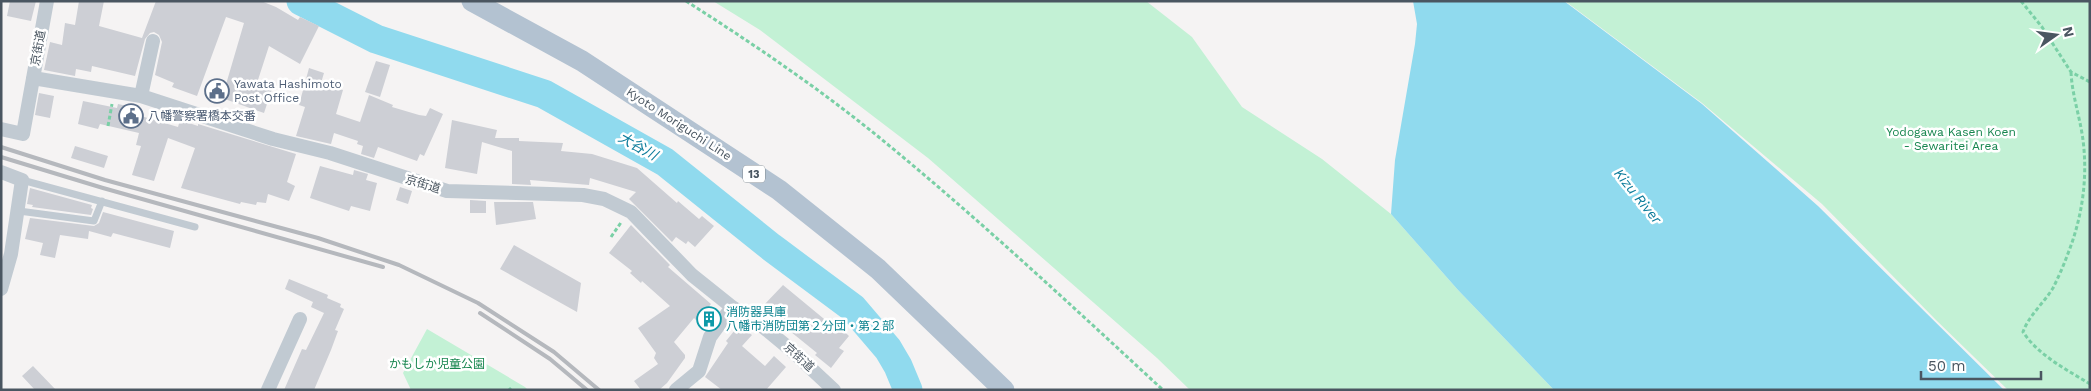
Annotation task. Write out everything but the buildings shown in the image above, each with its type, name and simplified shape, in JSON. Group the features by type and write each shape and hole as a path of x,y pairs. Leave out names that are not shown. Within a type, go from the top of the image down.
{"main road":[{"name":"Kyoto Moriguchi Line","path":"472,1 582,61 779,190 878,269 1004,390"}],"street":[{"name":"京街道","path":"46,1 33,78 141,96 273,139 330,153 448,191 583,195 604,199 631,212 692,275 732,307 762,326 834,390"},
{"path":"141,96 153,41"},
{"path":"1,129 23,134 33,78"},
{"path":"1,172 22,180 12,254 1,290"},
{"path":"676,390 699,371 710,337 732,307"},
{"path":"268,390 300,319"}],"lane":[{"path":"22,180 195,227"},
{"path":"19,211 94,221 102,201"}],"path":[{"path":"686,1 772,56 885,142 1005,244 1163,390"},
{"path":"2021,1 2042,27 2071,72 2072,88 2083,139 2085,173 2080,218 2068,255 2053,287 2026,322 2023,332 2029,340 2063,368 2090,384"},
{"path":"2071,72 2090,82"},
{"path":"108,126 111,108"},
{"path":"611,238 624,218"}],"green space":[{"path":"713,1 1146,1 1192,37 1242,107 1322,159 1391,214 1458,290 1554,390 1190,390 1157,358 928,158 760,30"},
{"name":"Yodogawa Kasen Koen - Sewaritei Area","path":"1565,1 2090,1 2090,390 2008,390 1822,204 1702,103"},
{"name":"かもしか児童公園","path":"427,329 528,390 411,390 403,373"}],"water":[{"name":"Kizu River","path":"1413,1 1564,1 1702,104 1818,206 2004,390 1554,390 1458,290 1391,214 1395,160 1415,44 1417,24"}],"waterway":[{"name":"大谷川","path":"301,1 376,39 544,94 665,162 771,247 853,308 888,349 898,366 908,390"}],"railway":[{"path":"1,147 105,180 318,238 399,265 478,303 554,352 599,390"},
{"path":"1,157 103,188 383,267"},
{"path":"480,313 550,359 587,390"}],"place":[{"name":"Yawata Hashimoto Post Office","path":"217,91"},
{"name":"八幡警察署橋本交番","path":"131,116"},
{"name":"消防器具庫 八幡市消防団第２分団・第２部","path":"709,319"}]}
